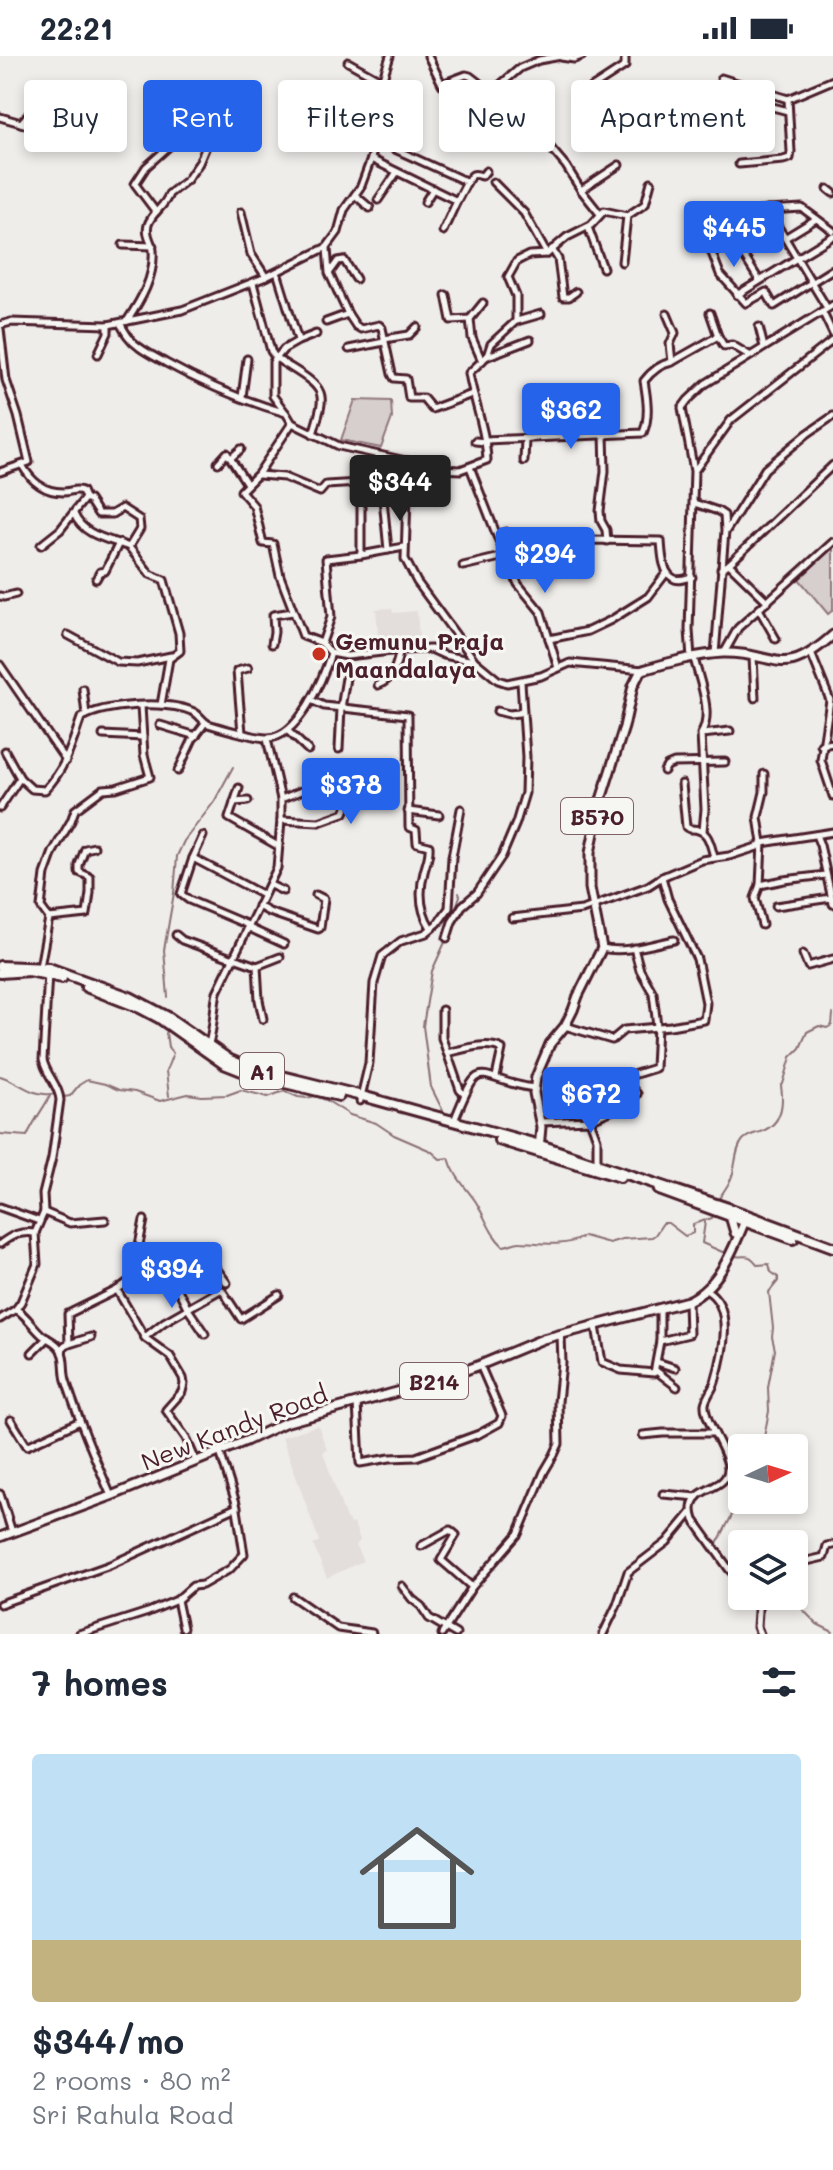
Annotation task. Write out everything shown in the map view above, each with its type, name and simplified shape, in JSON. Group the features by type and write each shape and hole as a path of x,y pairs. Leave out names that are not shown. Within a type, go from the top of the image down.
{"highway":[{"name":"A1","path":"0,966 46,970 150,1006 206,1048 249,1068 454,1122 699,1201"},
{"name":"A1","path":"0,973 46,970"},
{"name":"A1","path":"361,1098 597,1164 833,1250"},
{"name":"A1","path":"744,1218 762,1228 833,1250"}],"main road":[{"path":"643,670 724,653 787,662 802,659 833,635"},
{"name":"B570","path":"602,948 590,888 590,853 600,803 624,727 633,686 643,670"},
{"path":"539,1148 541,1122 534,1088 550,1044 565,1026 602,948"},
{"path":"727,1212 738,1233 762,1228"},
{"name":"New Kandy Road","path":"0,1537 111,1496 284,1423 430,1383 524,1345 688,1301 706,1290 720,1275 744,1218"}],"street":[{"path":"382,80 390,56"},
{"path":"428,56 440,80"},
{"path":"506,80 520,68 539,60 582,56"},
{"path":"603,80 625,66 625,56"},
{"path":"348,62 380,80"},
{"path":"453,80 466,75 474,80"},
{"path":"721,78 728,80"},
{"path":"775,95 788,99 833,80"},
{"path":"739,164 790,158 788,99"},
{"path":"775,108 788,111"},
{"path":"0,117 24,124"},
{"path":"21,123 24,120"},
{"path":"156,212 135,184 146,167 163,152"},
{"path":"123,322 147,288 153,258 148,225 169,194 187,180 204,152"},
{"path":"0,472 29,462 6,380 0,327 11,322 108,325 182,310 277,272 327,247 338,232 344,210 355,195 372,152"},
{"path":"401,152 467,182"},
{"path":"554,152 600,214"},
{"path":"371,159 457,201"},
{"path":"581,190 619,165"},
{"path":"443,231 471,175 482,176 486,171"},
{"path":"378,200 397,172"},
{"path":"493,182 524,213 558,259 563,297 576,292"},
{"path":"516,321 516,296 509,283 509,274 517,261 524,256 550,252 567,237 588,227 604,211 627,216 645,204 651,182"},
{"path":"425,202 433,189"},
{"path":"355,195 370,208"},
{"path":"737,295 833,234 802,208 711,218 709,245 720,274 737,295 746,303 766,292 774,306 833,269"},
{"path":"694,471 731,420 833,337 827,308 768,210"},
{"path":"241,212 251,254 266,277"},
{"path":"622,262 627,216"},
{"path":"709,245 785,237 816,219"},
{"path":"588,227 603,268"},
{"path":"735,242 759,280"},
{"path":"123,245 153,246"},
{"path":"327,247 329,273 348,314 361,329 379,325 382,328 392,374 394,378 406,379 409,398 423,398 432,409 472,394"},
{"path":"329,273 338,261 344,260 356,279"},
{"path":"277,272 298,341"},
{"path":"253,283 271,351 276,359 320,390 323,400 313,434"},
{"path":"446,295 451,320 470,319"},
{"path":"483,303 470,319 472,338 484,358"},
{"path":"703,831 705,809 701,734 706,726 706,714 692,658 689,630 694,471 682,408 705,384 827,308"},
{"path":"710,313 724,346 732,345 749,355"},
{"path":"326,322 348,314"},
{"path":"316,334 284,349 273,362 273,396 292,423 339,446 442,469 460,470 487,460 486,441 469,373 484,358 491,344 516,321 541,314"},
{"path":"667,314 675,333 670,344 672,362"},
{"path":"123,322 126,335 139,347 209,385 251,403 286,413"},
{"path":"98,354 108,333 108,325"},
{"path":"349,349 409,335 417,327"},
{"path":"759,327 764,347"},
{"path":"475,441 643,433 647,402 644,381 666,363 718,336"},
{"path":"484,358 530,340"},
{"path":"242,397 247,359"},
{"path":"725,531 765,469 833,416"},
{"path":"292,423 258,474 241,491 254,506 263,543 273,544 280,576 303,636 322,643 331,653 347,656 431,649 475,661"},
{"path":"604,434 605,471 600,511 607,541"},
{"path":"524,461 525,439"},
{"path":"231,458 241,449"},
{"path":"218,463 227,453 247,484"},
{"path":"408,461 405,559 417,582 475,661 498,680 507,683 521,682 577,662 643,670"},
{"path":"22,465 36,485 62,492 82,491 98,514 112,514 122,508 139,519 140,529 129,547"},
{"path":"721,569 833,465"},
{"path":"470,467 518,584 541,612 558,668"},
{"path":"258,474 284,477 320,492 326,485 359,483 361,555"},
{"path":"41,545 60,530 85,498"},
{"path":"383,499 388,550"},
{"path":"694,503 724,515 715,654"},
{"path":"68,635 118,662 137,663 172,656 180,651 164,580 150,574 129,547 94,535 77,521 74,514"},
{"path":"497,536 506,532 521,545 552,542 580,544 590,540 661,541 662,557 672,578 692,577"},
{"path":"724,653 738,628 833,542"},
{"path":"96,579 100,572 105,571 119,543"},
{"path":"322,643 331,617 326,559 404,547"},
{"path":"463,566 505,556"},
{"path":"729,564 768,602"},
{"path":"549,639 588,631 611,620 648,597 667,572"},
{"path":"0,596 16,594"},
{"path":"759,609 776,639"},
{"path":"272,644 273,615 293,612"},
{"path":"378,685 391,677 400,650"},
{"path":"5,751 20,778 32,789 45,790 58,777 66,761 81,718 101,709 161,705 194,712 205,723 242,733 267,739 283,735 311,700 331,653"},
{"path":"811,653 830,700 821,760 833,796"},
{"path":"161,705 172,656"},
{"path":"753,657 755,698"},
{"path":"0,665 66,761"},
{"path":"242,733 237,671 248,668"},
{"path":"339,749 346,678"},
{"path":"447,938 462,906 477,893 502,856 525,793 521,682"},
{"path":"83,689 86,715"},
{"path":"311,700 324,706 408,715 409,827 416,830 417,843 429,846 421,899 424,917 432,928"},
{"path":"0,1319 16,1309 37,1264 35,1233 44,1212 43,1194 52,1158 60,1096 44,1068 43,1060 49,918 41,907 45,874 75,810 103,789 149,779 141,706"},
{"path":"497,711 509,714 519,713 523,709"},
{"path":"178,771 205,723"},
{"path":"160,725 196,736"},
{"path":"288,731 308,750"},
{"path":"701,734 730,731"},
{"path":"103,735 143,737"},
{"path":"206,1048 211,1040 217,992 277,868 281,799 267,739"},
{"path":"821,745 833,743"},
{"path":"664,771 674,763 725,762"},
{"path":"281,820 319,822 344,813 350,798 368,788 363,773"},
{"path":"762,925 755,898 760,885 762,843 758,817 764,792 764,774"},
{"path":"0,808 20,778"},
{"path":"682,784 686,827 703,831 710,840 714,857"},
{"path":"239,788 229,818 279,847"},
{"path":"281,799 301,791"},
{"path":"234,802 248,801"},
{"path":"361,1098 369,1063 374,983 382,956 401,941 426,933 449,908 452,857 461,809"},
{"path":"408,811 439,815"},
{"path":"512,918 582,910 714,857 729,856 762,843 833,832"},
{"path":"776,906 832,901 831,884 816,835"},
{"path":"203,836 181,894 284,944"},
{"path":"49,918 87,914 90,877 79,872 79,865 85,849 94,847"},
{"path":"193,858 263,895"},
{"path":"760,885 826,875"},
{"path":"565,1026 612,1040 624,1030 702,1022 706,1014 697,959 668,899 662,877"},
{"path":"270,885 283,891"},
{"path":"258,906 318,929 324,899 316,895"},
{"path":"176,935 182,940 257,966 280,957"},
{"path":"602,948 634,948 674,940"},
{"path":"541,1122 590,1120 631,1102 637,1094 626,1077 655,1068 657,1026 653,993 640,970 634,948"},
{"path":"803,954 808,966 833,959"},
{"path":"257,966 263,1019"},
{"path":"442,1010 442,1038 464,1094"},
{"path":"447,1053 487,1045 498,1046 502,1049 496,1077"},
{"path":"454,1122 464,1094 477,1075 485,1074 516,1086 534,1088"},
{"path":"590,1120 597,1139 597,1164"},
{"path":"0,1207 39,1221"},
{"path":"44,1212 70,1223 105,1220"},
{"path":"143,1271 137,1255 144,1220"},
{"path":"0,1244 23,1231 35,1233"},
{"path":"69,1344 68,1314 117,1290 143,1271 211,1263 227,1283"},
{"path":"167,1268 205,1334"},
{"path":"117,1290 145,1338 170,1356 183,1378 182,1392 166,1410 186,1438 196,1461"},
{"path":"145,1338 164,1322 222,1290 241,1319 279,1295"},
{"path":"706,1290 721,1303 725,1342 715,1382 705,1404 728,1468 719,1484 697,1497 691,1513 728,1568"},
{"path":"660,1341 689,1334 688,1301"},
{"path":"596,1326 602,1362 621,1370 654,1373 660,1341 660,1308"},
{"path":"16,1309 54,1341 62,1353"},
{"path":"442,1634 472,1587 518,1534 559,1444 561,1335"},
{"path":"91,1337 63,1347 64,1376 111,1496"},
{"path":"32,1353 47,1338"},
{"path":"657,1362 675,1368"},
{"path":"357,1403 360,1463 416,1457 479,1434 499,1423 502,1416 480,1365"},
{"path":"655,1370 677,1387"},
{"path":"668,1378 678,1375"},
{"path":"11,1420 27,1446 80,1421"},
{"path":"643,1435 714,1433"},
{"path":"79,1634 177,1600 193,1586 202,1585 230,1569 244,1554 237,1507 220,1451"},
{"path":"0,1494 12,1533"},
{"path":"663,1494 697,1497"},
{"path":"0,1604 110,1565 237,1507"},
{"path":"603,1634 628,1572 667,1542 691,1513"},
{"path":"421,1546 450,1530 456,1535 441,1560 472,1587"},
{"path":"808,1561 824,1557 827,1546 833,1545"},
{"path":"402,1586 429,1618 456,1634"},
{"path":"293,1597 338,1628 373,1634"},
{"path":"177,1600 183,1628"},
{"path":"758,1610 757,1627 760,1634"}],"shaded area":[{"path":"355,400 391,401 392,418 381,448 341,440"},
{"path":"833,547 833,610 828,614 799,579"},
{"path":"392,608 393,613 417,611 419,636 414,637 415,647 379,650 376,609"},
{"path":"318,1425 327,1450 323,1452 346,1519 350,1524 354,1523 360,1540 356,1546 363,1561 327,1578 313,1545 319,1541 282,1437"}],"waterway":[{"path":"168,997 164,950 177,856 184,841 214,802 233,767"},
{"path":"452,918 459,893"},
{"path":"446,940 432,971 423,1026 431,1087 446,1117"},
{"path":"717,1203 731,1180 738,1148 743,1140 773,1125 780,1114 781,1086 791,1057 800,1048 807,1032 819,1026 827,1028 832,1025 833,1014"},
{"path":"166,1033 168,1047 173,1053 166,1071 169,1096"},
{"path":"0,1076 31,1091 50,1094"},
{"path":"0,1134 27,1136 51,1094 70,1096 87,1080 160,1101 188,1094 227,1095 241,1090 268,1097 284,1091 298,1097 315,1096 326,1100 350,1115 376,1123 394,1135 431,1151 440,1159 449,1158 457,1176 503,1246 519,1242 562,1243 584,1236 609,1243 652,1237 663,1223 668,1223 685,1236 693,1233 693,1224 712,1218 714,1213"},
{"path":"705,1222 702,1243 727,1254"},
{"path":"733,1256 749,1257 758,1265 769,1264 771,1272 778,1277 769,1292 775,1350 768,1387 769,1411 765,1434"},
{"path":"717,1544 733,1514"},
{"path":"803,1610 817,1624 833,1632"}],"place":[{"name":"Gemunu Praja Maandalaya","path":"319,654"}]}
